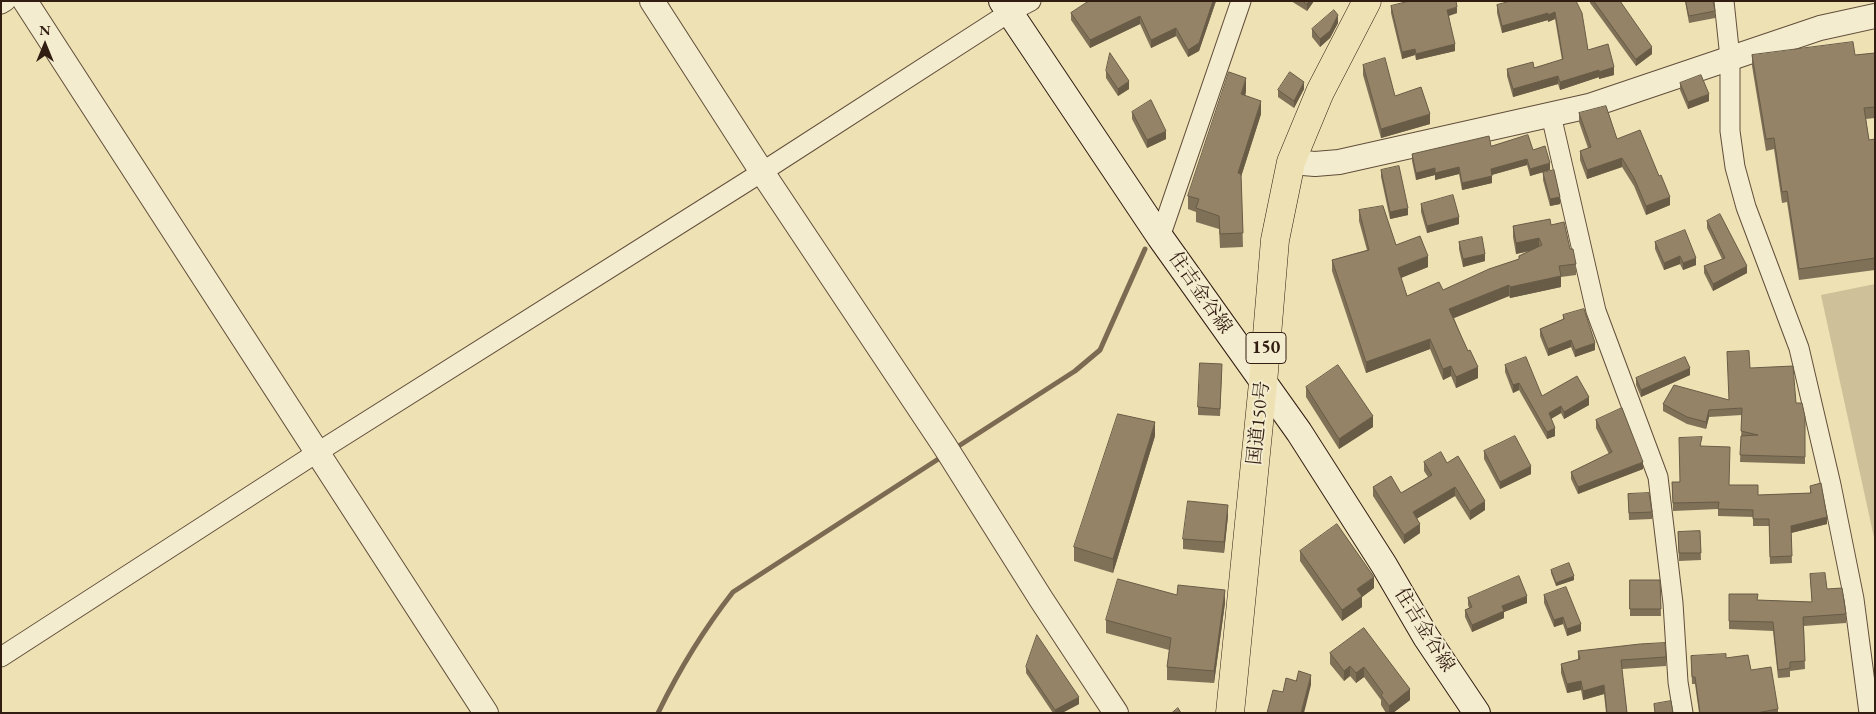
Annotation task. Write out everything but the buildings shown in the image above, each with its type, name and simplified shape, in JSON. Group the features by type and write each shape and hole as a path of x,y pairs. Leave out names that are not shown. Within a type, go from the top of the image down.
{"highway":[{"name":"国道150号","path":"1230,713 1263,383 1275,240 1291,162 1320,92 1368,1"}],"main road":[{"name":"住吉金谷線","path":"1014,5 1160,237 1304,440 1384,564 1426,637 1476,713"}],"street":[{"path":"1,4 6,1"},
{"path":"25,1 486,713"},
{"path":"652,1 1116,713"},
{"path":"1160,237 1241,1"},
{"path":"1724,1 1730,58 1730,131 1736,167 1746,207 1799,348 1831,485 1854,599 1869,713"},
{"path":"1,657 318,452 762,172 1014,5"},
{"path":"1291,162 1315,164 1340,162 1589,106 1820,28 1875,16"},
{"path":"1551,115 1596,311 1658,477 1673,603 1678,682 1683,713"}],"shaded area":[{"path":"1875,284 1875,542 1821,295"}],"waterway":[{"path":"954,449 1075,371 1100,350 1145,249"},
{"path":"658,713 692,650 733,592 943,456"}]}
